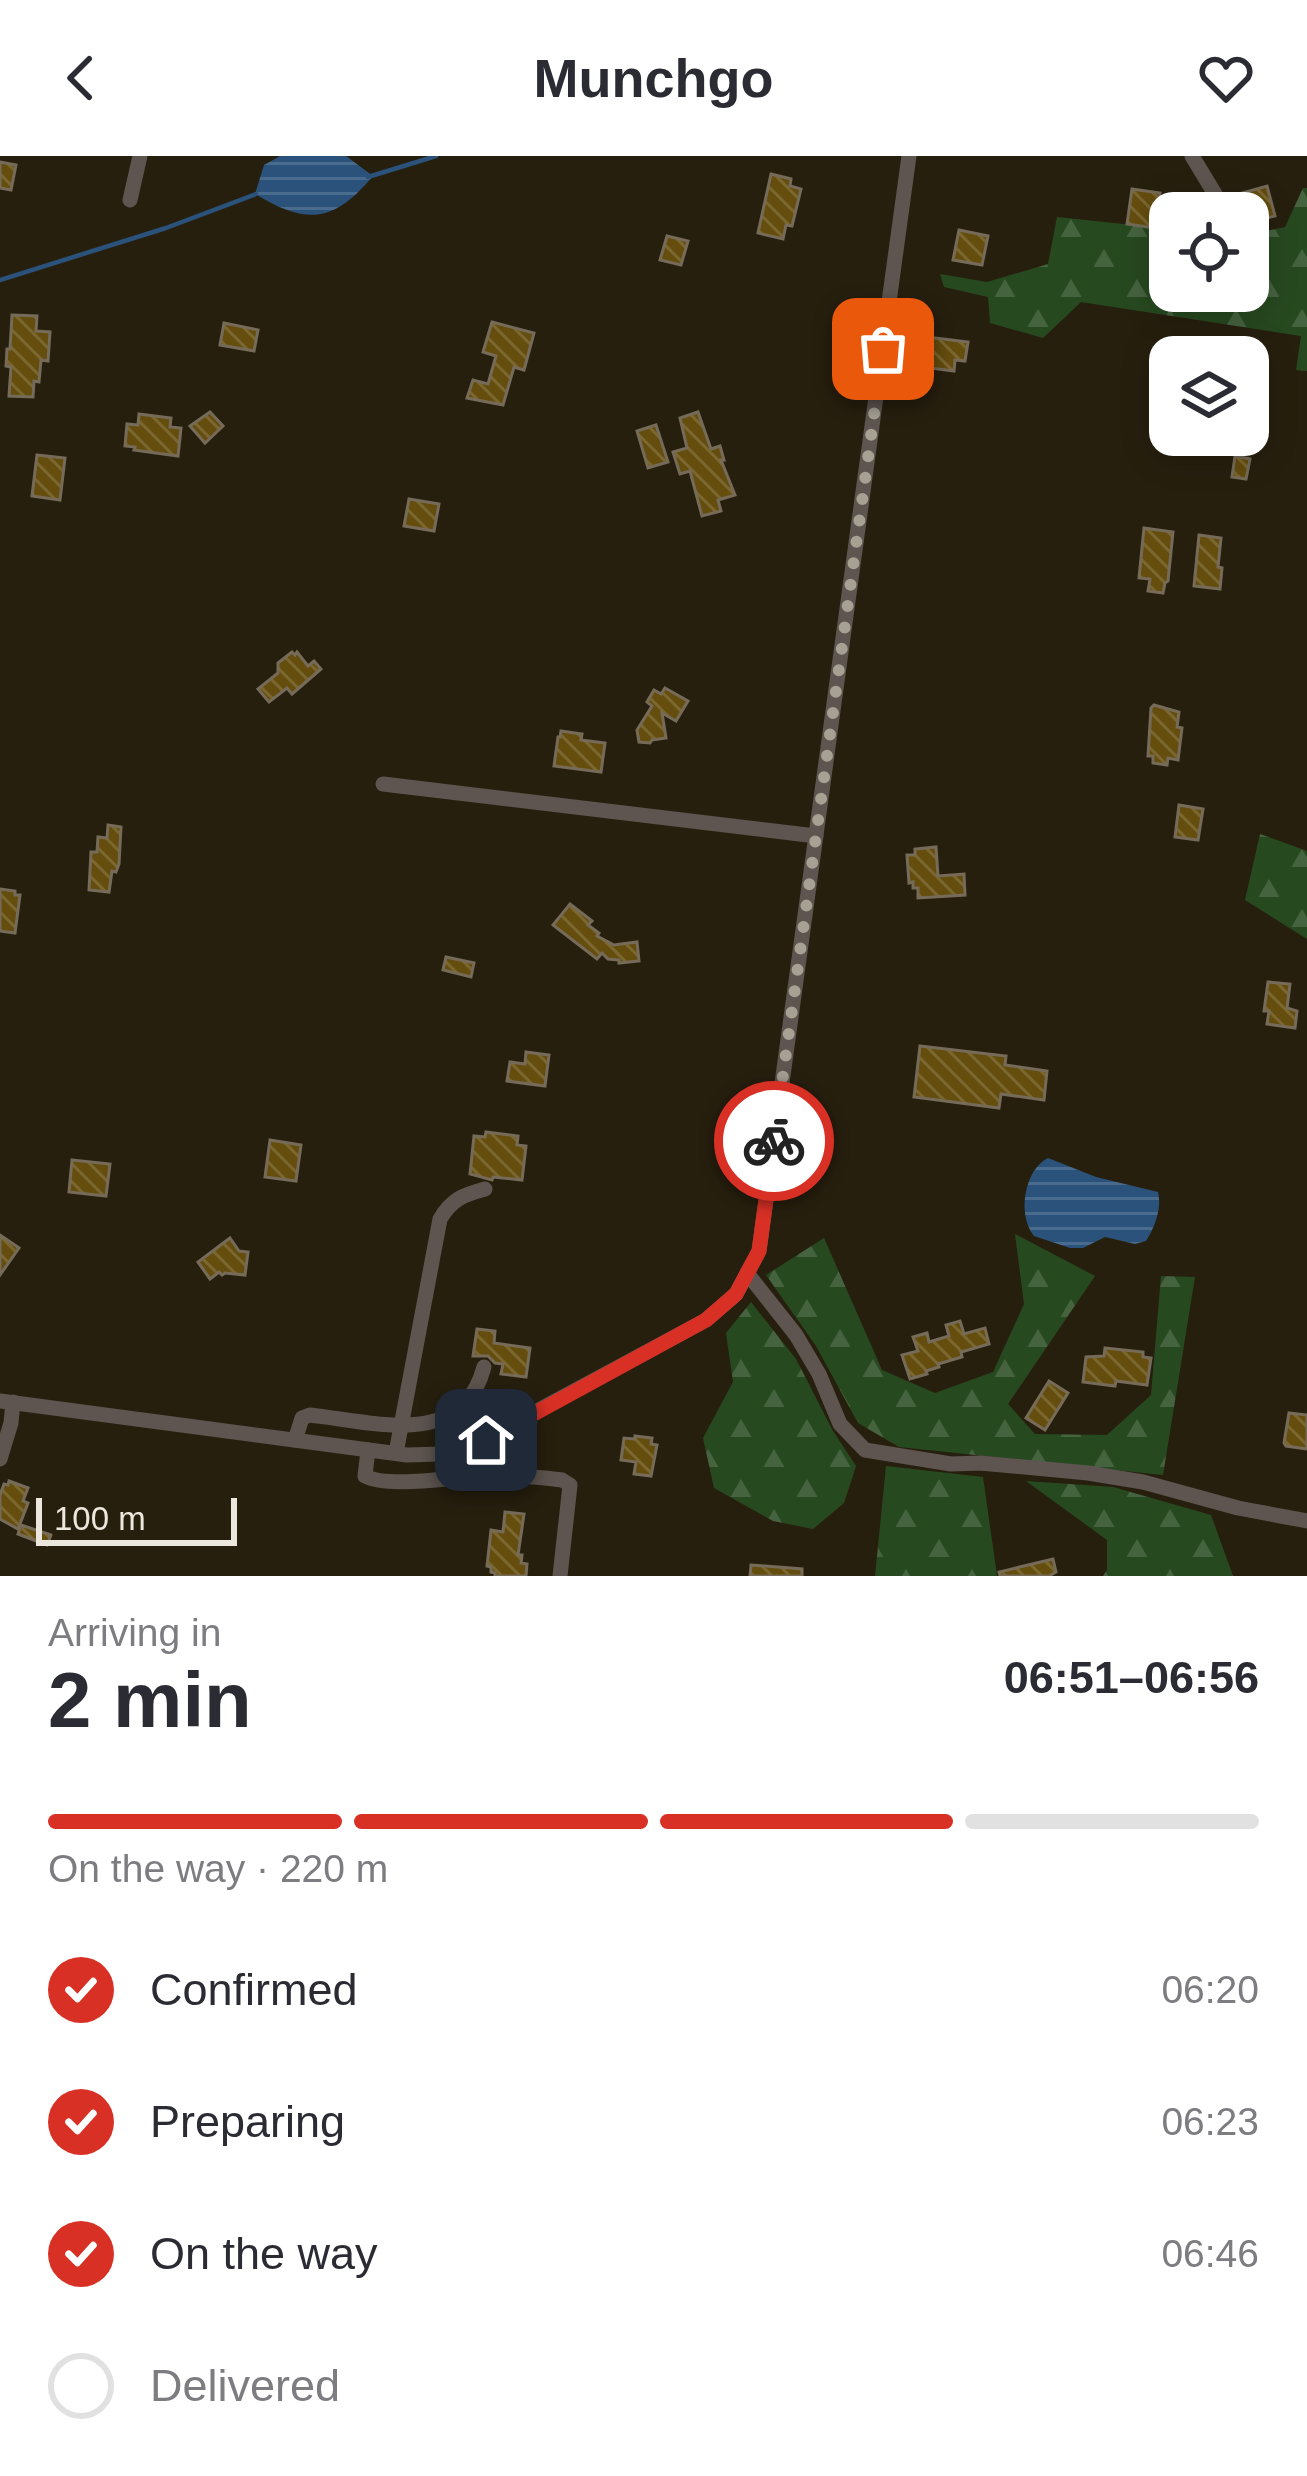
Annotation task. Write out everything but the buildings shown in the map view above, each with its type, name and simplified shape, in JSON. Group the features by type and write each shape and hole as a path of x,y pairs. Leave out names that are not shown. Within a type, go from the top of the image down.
{"street":[{"path":"130,200 140,156"},
{"path":"0,1459 11,1423 6,1402 396,1454 441,1454 472,1446 568,1396 706,1320 736,1294 759,1251 909,156"},
{"path":"1192,156 1214,192"},
{"path":"382,784 816,836"},
{"path":"396,1454 440,1219 459,1196 484,1189"},
{"path":"747,1273 796,1335 840,1424 865,1450 951,1464 1088,1473 1307,1521"},
{"path":"295,1440 302,1418 310,1415 431,1425 470,1401 484,1367"},
{"path":"368,1450 365,1476 372,1480 489,1475 562,1480 570,1485 560,1576"}],"green space":[{"path":"1307,188 1307,371 1296,370 1301,336 1081,302 1043,338 990,323 988,297 944,287 940,274 987,282 1048,264 1057,217 1149,227 1149,312 1269,312 1269,230 1285,227"},
{"path":"1260,834 1307,851 1307,939 1245,900"},
{"path":"1015,1234 1095,1276 1008,1404 1035,1434 1107,1435 1151,1395 1161,1276 1195,1277 1163,1475 899,1447 858,1423 816,1346 766,1275 824,1238 882,1370 935,1393 993,1372 1024,1304"},
{"path":"751,1302 796,1359 856,1466 844,1503 813,1529 773,1521 714,1488 703,1438 733,1382 726,1333"},
{"path":"886,1466 983,1477 997,1576 875,1576"},
{"path":"1026,1481 1113,1487 1211,1515 1233,1576 1103,1576 1107,1540"}],"water":[{"path":"280,156 346,156 373,176 332,210 319,214 290,211 255,194 264,165"},
{"path":"1048,1158 1096,1177 1158,1192 1157,1217 1146,1241 1135,1244 1105,1237 1083,1248 1070,1248 1034,1236 1026,1217 1026,1194 1033,1172"}],"waterway":[{"path":"368,177 436,156"},
{"path":"0,280 256,194"}],"way so far":[{"path":"774,1141 883,349"}],"route":[{"path":"486,1440 706,1320 736,1294 759,1251 774,1141"}]}
